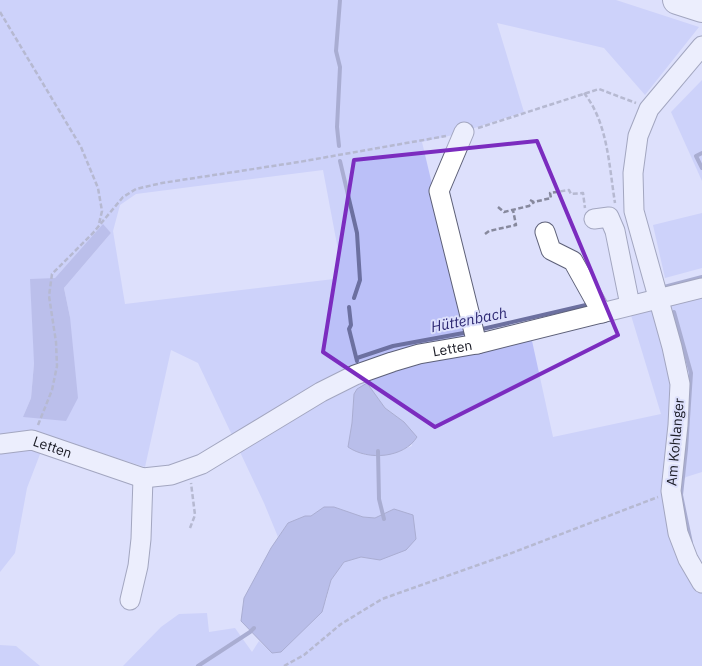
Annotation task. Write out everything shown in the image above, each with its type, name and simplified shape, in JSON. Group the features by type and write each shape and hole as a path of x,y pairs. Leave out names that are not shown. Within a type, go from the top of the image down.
{"highway":[{"path":"677,0 702,8"}],"street":[{"path":"657,298 634,211 633,173 638,136 649,109 702,46"},
{"path":"464,132 439,191 477,344"},
{"path":"594,219 609,217 614,231 630,305"},
{"path":"545,232 551,250 573,261 602,313"},
{"name":"Letten","path":"0,444 32,440 143,478 171,475 210,459 321,392 356,375 419,354 477,344 702,288"},
{"name":"Am Kohlanger","path":"657,298 672,347 680,384 678,425 670,491 678,533 688,559 702,583"},
{"path":"130,600 138,566 141,540 143,478"}],"path":[{"path":"0,12 81,147 98,188 102,211 98,226"},
{"path":"32,440 52,390 57,366 56,342 49,296 52,274 123,197 136,190 162,183 299,162 464,132 599,89 649,109"},
{"path":"584,93 592,103 606,142 616,211 614,231"},
{"path":"498,207 504,212 513,210 551,198 550,193 569,190 570,194 583,194 588,220 594,219"},
{"path":"530,200 534,202"},
{"path":"485,234 489,231 516,225 513,210"},
{"path":"189,469 195,515 190,528"},
{"path":"284,666 304,655 341,624 382,599 509,554 662,496 670,491"}],"highlighted area":[{"path":"537,141 618,335 435,427 323,352 354,160"}],"shaded area":[{"path":"0,0 616,0 699,27 645,95 604,48 497,23 524,112 453,135 422,142 469,340 529,327 553,437 661,414 630,312 702,294 702,472 686,477 667,497 702,586 702,666 123,666 161,627 179,614 207,613 209,632 235,628 252,652 259,641 272,653 326,601 331,580 344,562 361,557 380,560 394,509 375,518 363,517 334,507 324,507 311,516 288,523 278,537 198,363 171,350 145,467 33,432 42,449 27,488 15,553 0,572","holes":["323,170 339,255 334,279 125,304 113,231 120,205 136,194","103,225 111,233 64,288 70,317 23,417 31,398 34,363 55,278","367,383 385,408 404,422 412,446 380,455 356,452 348,447 352,423"]},
{"path":"702,80 702,181 671,112"},
{"path":"702,213 702,268 665,278 653,225"},
{"path":"103,224 111,233 64,288 70,317 78,398 66,421 23,417 31,398 34,363 30,279 55,278"},
{"path":"367,383 385,408 404,422 417,437 404,449 395,453 375,456 348,447 354,394 357,389"},
{"path":"324,507 334,507 363,517 375,518 394,509 413,515 416,539 406,550 380,560 361,557 344,562 331,580 322,612 281,652 272,653 241,621 244,598 271,548 288,523 305,516 311,516"},
{"path":"0,645 16,646 40,666 0,666"}],"waterway":[{"path":"339,146 337,127 340,67 336,51 340,0"},
{"name":"Hüttenbach","path":"702,153 696,156 702,168"},
{"path":"340,161 357,233 360,280 354,298"},
{"name":"Hüttenbach","path":"664,287 702,277"},
{"name":"Hüttenbach","path":"478,330 586,305"},
{"path":"349,307 351,325 349,329 357,361"},
{"path":"674,312 691,373 681,495 691,543"},
{"name":"Hüttenbach","path":"357,358 393,346 469,332"},
{"path":"378,451 379,499 384,519"},
{"path":"198,666 254,628"}]}
